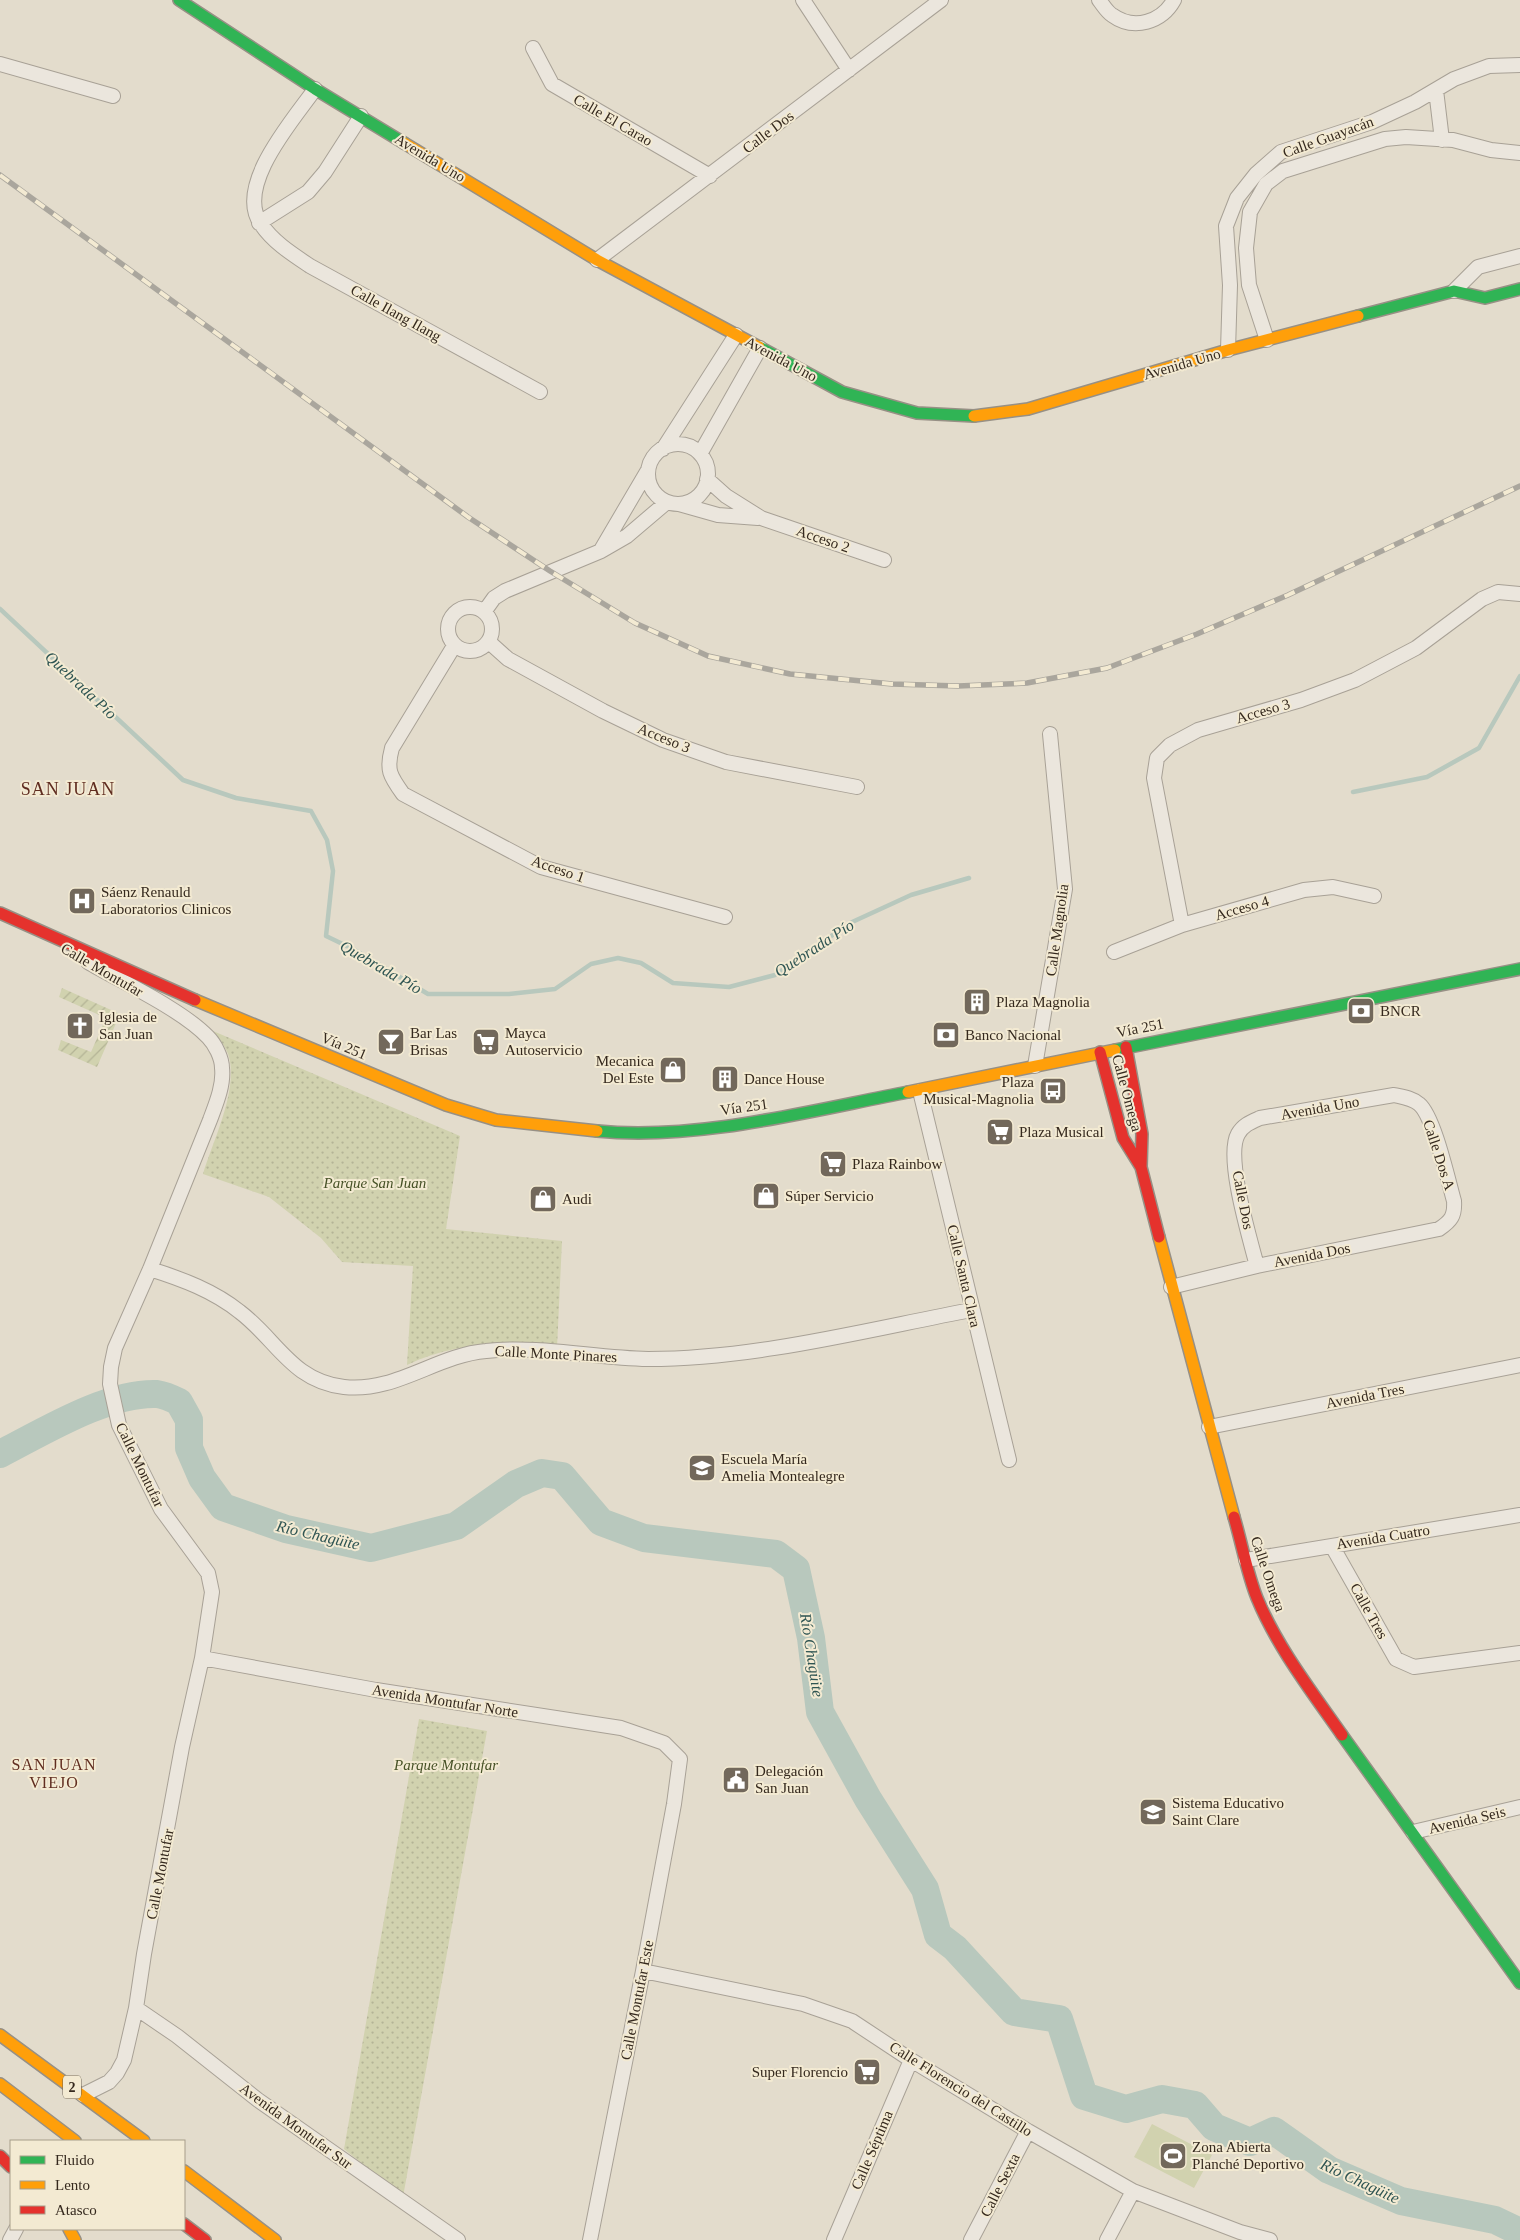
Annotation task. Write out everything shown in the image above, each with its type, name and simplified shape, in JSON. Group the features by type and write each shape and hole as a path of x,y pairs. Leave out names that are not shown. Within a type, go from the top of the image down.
{"main road":[{"name":"Avenida Uno","path":"179,0 315,89 598,260 842,392 917,413 966,417 1028,409 1228,350 1454,291 1485,298 1520,289"},
{"name":"Vía 251","path":"0,912 124,970 446,1105 496,1120 611,1132 672,1133 791,1115 920,1091 1126,1046 1520,969"},
{"name":"Calle Omega","path":"1126,1046 1142,1134 1142,1168 1171,1287 1256,1596 1267,1621 1331,1720 1520,1983"},
{"name":"Calle Omega","path":"1100,1052 1122,1138 1142,1168"},
{"name":"2","path":"0,2035 143,2140"},
{"path":"0,2084 74,2140"},
{"path":"0,2156 10,2167"},
{"path":"185,2172 275,2240"},
{"path":"185,2225 205,2240"}],"street":[{"path":"803,0 849,70"},
{"path":"1099,0 1112,15 1130,24 1151,22 1169,9 1174,0"},
{"name":"Calle Dos","path":"598,260 942,1"},
{"name":"Calle El Carao","path":"533,48 552,84 710,176"},
{"path":"0,64 113,96"},
{"name":"Calle Guayacán","path":"1228,350 1230,285 1226,250 1226,226 1237,198 1256,174 1281,152 1372,122 1454,79 1489,66 1520,65"},
{"name":"Calle Ilang Ilang","path":"315,89 258,176 254,204 260,223 280,245 310,266 540,392"},
{"path":"1436,90 1442,140"},
{"path":"260,223 308,192 325,172 361,116"},
{"name":"Calle Guayacán","path":"1268,340 1249,285 1246,248 1250,212 1266,184 1283,171 1385,139 1406,137 1442,140 1491,150 1520,153"},
{"path":"1324,138 1328,158"},
{"path":"1226,250 1246,248"},
{"path":"1454,291 1478,267 1520,256"},
{"path":"601,551 653,458 663,448 736,335"},
{"path":"700,454 760,348"},
{"path":"484,612 494,598 505,591 601,551 627,536 673,503 692,501 702,492 707,479 706,466 700,454 689,447 676,445 663,448"},
{"path":"648,470 649,483 656,495 673,503"},
{"name":"Acceso 2","path":"707,479 726,496 761,518 884,560"},
{"name":"Acceso 2","path":"673,503 718,515 761,518"},
{"name":"Acceso 3","path":"1182,925 1154,778 1157,758 1170,745 1198,730 1301,700 1355,680 1416,648 1482,599 1498,592 1520,594"},
{"path":"466,607 484,612 491,621 492,632 489,642 482,649 472,652 463,651 454,646 449,638 447,628 450,619 456,611 466,607"},
{"name":"Acceso 3","path":"489,642 508,659 603,711 663,740 726,762 858,787"},
{"name":"Acceso 1","path":"454,646 392,748 388,764 392,778 403,794 542,866 725,917"},
{"name":"Calle Magnolia","path":"1035,1066 1066,890 1050,734"},
{"name":"Acceso 4","path":"1114,952 1182,925 1304,890 1333,887 1374,896"},
{"name":"Calle Montufar","path":"18,922 184,1017 209,1037 218,1053 222,1067 217,1102 150,1269 115,1348 110,1384 114,1409 129,1448 160,1509 208,1573 212,1592 202,1658 182,1747 136,2008 124,2060 108,2082 83,2095"},
{"name":"Calle Santa Clara","path":"920,1091 971,1310 1009,1460"},
{"name":"Avenida Uno","path":"1238,1134 1247,1124 1260,1118 1394,1095 1408,1098"},
{"name":"Calle Dos A","path":"1408,1098 1421,1105 1430,1120 1454,1201 1455,1212 1451,1220"},
{"name":"Calle Dos","path":"1238,1134 1234,1148 1239,1197 1257,1266"},
{"name":"Avenida Dos","path":"1171,1287 1257,1266 1439,1229 1451,1220"},
{"name":"Calle Monte Pinares","path":"150,1269 205,1290 241,1312 304,1374 344,1387 370,1387 392,1383 459,1356 483,1351 521,1350 647,1359 736,1354 971,1310"},
{"name":"Avenida Tres","path":"1209,1427 1520,1364"},
{"name":"Avenida Cuatro","path":"1246,1560 1520,1515"},
{"name":"Calle Tres","path":"1332,1546 1396,1659 1414,1668 1520,1652"},
{"name":"Avenida Montufar Norte","path":"202,1658 385,1691 621,1728 664,1743 680,1759"},
{"name":"Calle Montufar Este","path":"590,2240 643,1971 674,1804 680,1759"},
{"name":"Avenida Seis","path":"1413,1832 1520,1807"},
{"name":"Calle Florencio del Castillo","path":"643,1971 804,2004 852,2021 911,2060 1028,2131 1133,2191 1238,2236 1270,2240"},
{"name":"Avenida Montufar Sur","path":"136,2008 178,2036 265,2105 458,2240"},
{"name":"Calle Séptima","path":"834,2240 911,2060"},
{"name":"Calle Sexta","path":"971,2240 1028,2131"},
{"path":"1107,2240 1133,2191"}],"green space":[{"path":"62,988 120,1014 97,1067 58,1050 61,1040 91,1052 106,1018 59,997"},
{"name":"Parque San Juan","path":"213,1031 460,1136 446,1229 562,1241 557,1348 499,1345 462,1348 426,1357 407,1365 413,1266 342,1262 321,1238 269,1197 203,1174 223,1116 230,1085 231,1070 229,1057"},
{"name":"Parque Montufar","path":"419,1719 487,1731 403,2197 344,2149"},
{"name":"Zona Abierta Planché Deportivo","path":"1152,2124 1212,2155 1194,2188 1134,2157"}],"waterway":[{"name":"Quebrada Pío","path":"0,609 183,780 236,798 311,811 327,840 333,871 326,936 353,949 428,994 509,994 555,989 591,964 618,958 641,963 673,983 729,987 775,975 850,923 911,895 969,878"},
{"name":"Quebrada Pío","path":"1353,792 1427,777 1479,748 1520,676"},
{"name":"Río Chagüite","path":"0,1454 97,1406 118,1399 157,1394 179,1402 189,1420 189,1448 202,1478 223,1507 286,1529 371,1548 456,1526 516,1484 542,1473 562,1476 601,1522 644,1538 776,1554 796,1569 811,1638 820,1712 868,1799 925,1889 938,1935 955,1948 1014,2012 1059,2019 1084,2096 1126,2109 1162,2099 1195,2105 1214,2127 1250,2142 1274,2131 1329,2170 1401,2201 1495,2220 1520,2232"}],"railway":[{"path":"0,175 468,517 550,571 635,623 708,656 790,674 892,684 958,686 1027,683 1107,668 1197,634 1288,595 1520,486"}],"traffic: fast":[{"path":"179,0 315,89 404,143"},
{"path":"1358,316 1454,291 1485,298 1520,289"},
{"path":"759,347 842,392 917,413 974,416"},
{"path":"1115,1050 1520,969"},
{"path":"597,1131 635,1133 674,1132 713,1128 792,1115 908,1092"},
{"path":"1342,1735 1520,1983"}],"traffic: slow":[{"path":"404,143 597,260 759,347"},
{"path":"974,416 1028,409 1228,350 1358,316"},
{"path":"195,1000 446,1105 496,1120 597,1131"},
{"path":"908,1092 1115,1050"},
{"path":"1159,1237 1234,1517"},
{"path":"0,2035 143,2140"},
{"path":"0,2084 74,2140"},
{"path":"185,2172 275,2240"},
{"path":"70,2230 75,2240"}],"traffic: jam":[{"path":"0,913 195,1000"},
{"path":"1126,1047 1142,1134 1141,1167 1159,1237"},
{"path":"1100,1052 1123,1138 1141,1167"},
{"path":"1234,1517 1250,1579 1265,1616 1285,1652 1342,1735"},
{"path":"0,2156 10,2166"},
{"path":"185,2225 205,2240"}],"place":[{"name":"Sáenz Renauld Laboratorios Clinicos","path":"82,901"},
{"name":"Plaza Magnolia","path":"977,1002"},
{"name":"BNCR","path":"1361,1011"},
{"name":"Iglesia de San Juan","path":"80,1026"},
{"name":"Banco Nacional","path":"946,1035"},
{"name":"Bar Las Brisas","path":"391,1042"},
{"name":"Mayca Autoservicio","path":"486,1042"},
{"name":"Mecanica Del Este","path":"673,1070"},
{"name":"Dance House","path":"725,1079"},
{"name":"Plaza Musical-Magnolia","path":"1053,1091"},
{"name":"Plaza Musical","path":"1000,1132"},
{"name":"Plaza Rainbow","path":"833,1164"},
{"name":"Súper Servicio","path":"766,1196"},
{"name":"Audi","path":"543,1199"},
{"name":"Escuela María Amelia Montealegre","path":"702,1468"},
{"name":"Delegación San Juan","path":"736,1780"},
{"name":"Sistema Educativo Saint Clare","path":"1153,1812"},
{"name":"Super Florencio","path":"867,2072"},
{"name":"Zona Abierta Planché Deportivo","path":"1173,2156"}],"district":[{"name":"SAN JUAN","path":"68,789"},
{"name":"SAN JUAN VIEJO","path":"54,1773"}]}
